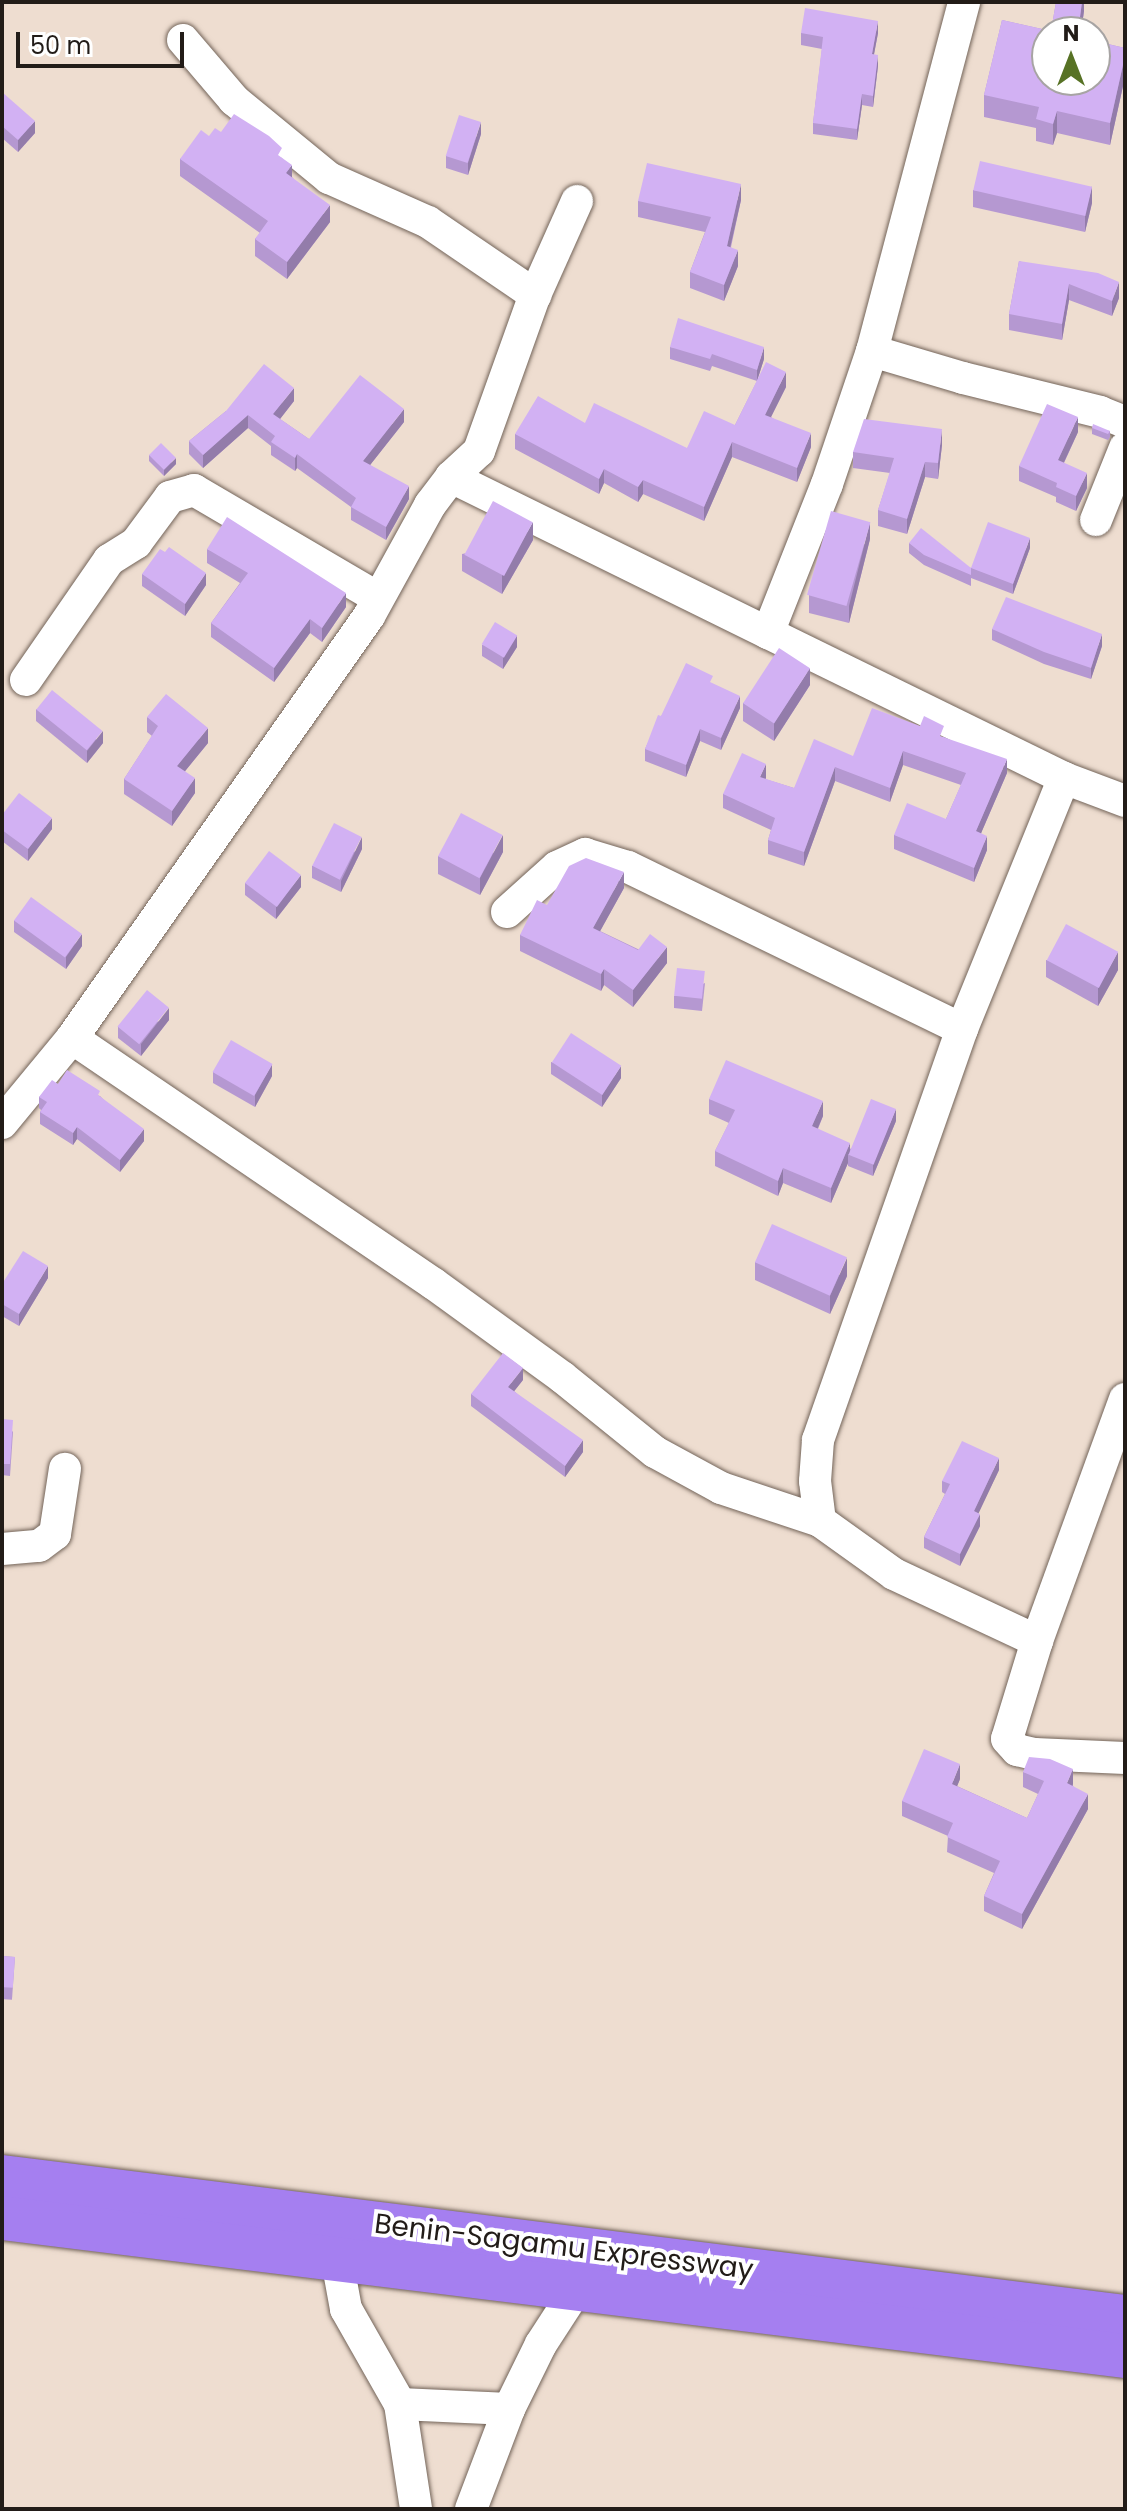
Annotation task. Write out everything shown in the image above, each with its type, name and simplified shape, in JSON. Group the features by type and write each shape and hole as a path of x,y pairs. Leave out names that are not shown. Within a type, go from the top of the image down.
{"highway":[{"name":"Benin-Sagamu Expressway","path":"2,2177 1125,2317"},
{"name":"Benin-Sagamu Expressway","path":"2,2218 1125,2356"}],"street":[{"path":"768,633 827,484 872,351 964,2"},
{"path":"183,40 234,100 329,178 428,222 535,295"},
{"path":"2,1123 72,1038 369,616 430,505 451,477 479,451 535,295 577,201"},
{"path":"872,351 963,378 1100,412 1125,422"},
{"path":"1096,520 1125,448"},
{"path":"451,477 1064,778 1125,801"},
{"path":"26,680 109,560 136,543 170,497 194,490 378,598"},
{"path":"820,1521 815,1481 818,1440 962,1029 1064,778"},
{"path":"507,912 557,867 585,854 628,867 962,1029"},
{"path":"72,1038 434,1284 562,1377 655,1452 721,1488 820,1521 894,1574 1037,1641"},
{"path":"1125,1399 1037,1641 1007,1739 1017,1750 1035,1754 1125,1758"},
{"path":"2,1549 39,1546 55,1534 65,1469"},
{"path":"337,2260 346,2309 400,2404 416,2509"},
{"path":"471,2509 509,2409 541,2344 578,2287"},
{"path":"400,2404 509,2409"}],"building":[{"path":"1056,2 1082,2 1080,16 1054,16"},
{"path":"805,8 878,21 872,54 878,55 873,96 862,94 857,129 813,123 823,37 801,33"},
{"path":"1002,20 1031,27 1031,96 1111,96 1111,45 1125,48 1110,123 1057,111 1053,124 1036,119 1039,107 984,95"},
{"path":"2,92 35,121 18,140 2,126"},
{"path":"234,114 282,148 278,155 292,165 286,173 330,205 287,262 255,239 268,221 180,159 201,130 209,136 215,128 221,132"},
{"path":"459,115 481,122 468,163 446,156"},
{"path":"980,161 1092,187 1085,216 973,190"},
{"path":"647,163 741,184 727,246 738,250 724,285 690,272 711,217 638,201"},
{"path":"1019,261 1098,273 1119,282 1112,301 1069,284 1062,324 1009,314"},
{"path":"678,318 764,347 757,370 712,354 710,359 670,347"},
{"path":"766,362 786,372 765,415 811,433 797,468 732,442 704,507 643,480 638,487 604,469 599,479 515,434 538,396 585,423 594,403 687,448 704,411 735,425"},
{"path":"264,364 294,388 273,414 309,439 360,375 404,409 363,461 409,486 386,527 351,507 356,498 297,454 295,458 271,442 275,436 248,415 203,455 189,441 226,411"},
{"path":"1047,404 1078,417 1058,460 1087,473 1076,496 1056,487 1057,483 1019,466"},
{"path":"864,419 942,429 938,463 925,462 907,519 878,510 894,458 853,452"},
{"path":"1093,424 1110,431 1108,434 1092,428"},
{"path":"161,443 176,458 164,470 149,455"},
{"path":"493,501 533,522 504,576 464,555"},
{"path":"831,511 870,522 846,606 807,595"},
{"path":"227,517 346,593 322,628 310,619 274,668 211,623 248,573 207,549"},
{"path":"988,522 1030,538 1013,584 971,568"},
{"path":"921,528 971,568 971,575 924,555 909,543"},
{"path":"169,547 206,573 185,604 142,574 160,549 165,552"},
{"path":"1006,597 1102,634 1091,668 992,629"},
{"path":"495,622 517,635 504,658 482,644"},
{"path":"779,648 810,668 774,724 743,703"},
{"path":"686,663 713,676 710,682 740,696 721,738 700,729 686,765 645,749 658,715 661,716"},
{"path":"52,690 103,731 87,750 36,709"},
{"path":"166,694 208,728 177,766 195,778 172,811 124,779 158,726 147,717"},
{"path":"872,708 920,726 924,716 944,726 940,736 1007,759 976,831 987,836 974,868 894,835 907,803 946,819 966,773 903,751 890,788 835,767 804,852 768,840 775,818 723,794 742,753 766,764 760,777 794,788 814,739 853,756"},
{"path":"19,793 52,818 28,849 2,830 2,815"},
{"path":"461,813 502,835 479,878 438,856"},
{"path":"334,823 362,837 340,880 312,866"},
{"path":"269,851 301,875 277,907 245,883"},
{"path":"586,858 624,872 593,928 638,950 650,934 667,947 633,990 604,969 601,974 520,935 537,900 547,905 569,866"},
{"path":"31,897 82,934 65,957 14,920"},
{"path":"1066,924 1118,952 1099,988 1047,960"},
{"path":"677,968 705,971 702,999 674,996"},
{"path":"147,990 169,1008 139,1044 117,1027"},
{"path":"571,1033 621,1066 602,1095 552,1062"},
{"path":"231,1040 273,1064 254,1096 213,1072"},
{"path":"726,1060 823,1101 812,1126 850,1143 831,1188 783,1168 778,1181 715,1151 735,1110 709,1099"},
{"path":"67,1070 100,1091 98,1095 144,1129 120,1160 77,1127 73,1133 40,1112 47,1102 39,1097 52,1080 58,1084"},
{"path":"871,1099 896,1109 874,1165 849,1155"},
{"path":"772,1224 847,1257 830,1296 755,1262"},
{"path":"23,1251 48,1266 19,1314 2,1304 2,1284"},
{"path":"503,1353 523,1368 508,1387 583,1440 565,1466 471,1394"},
{"path":"2,1419 13,1420 10,1464 2,1464"},
{"path":"962,1441 999,1458 974,1511 980,1514 960,1554 924,1537 950,1484 942,1481"},
{"path":"924,1749 960,1764 952,1784 1027,1818 1044,1781 1023,1772 1029,1757 1050,1759 1073,1769 1067,1783 1088,1794 1022,1914 984,1896 1000,1861 947,1837 953,1823 902,1801"},
{"path":"2,1956 15,1957 13,1988 2,1987"}]}
